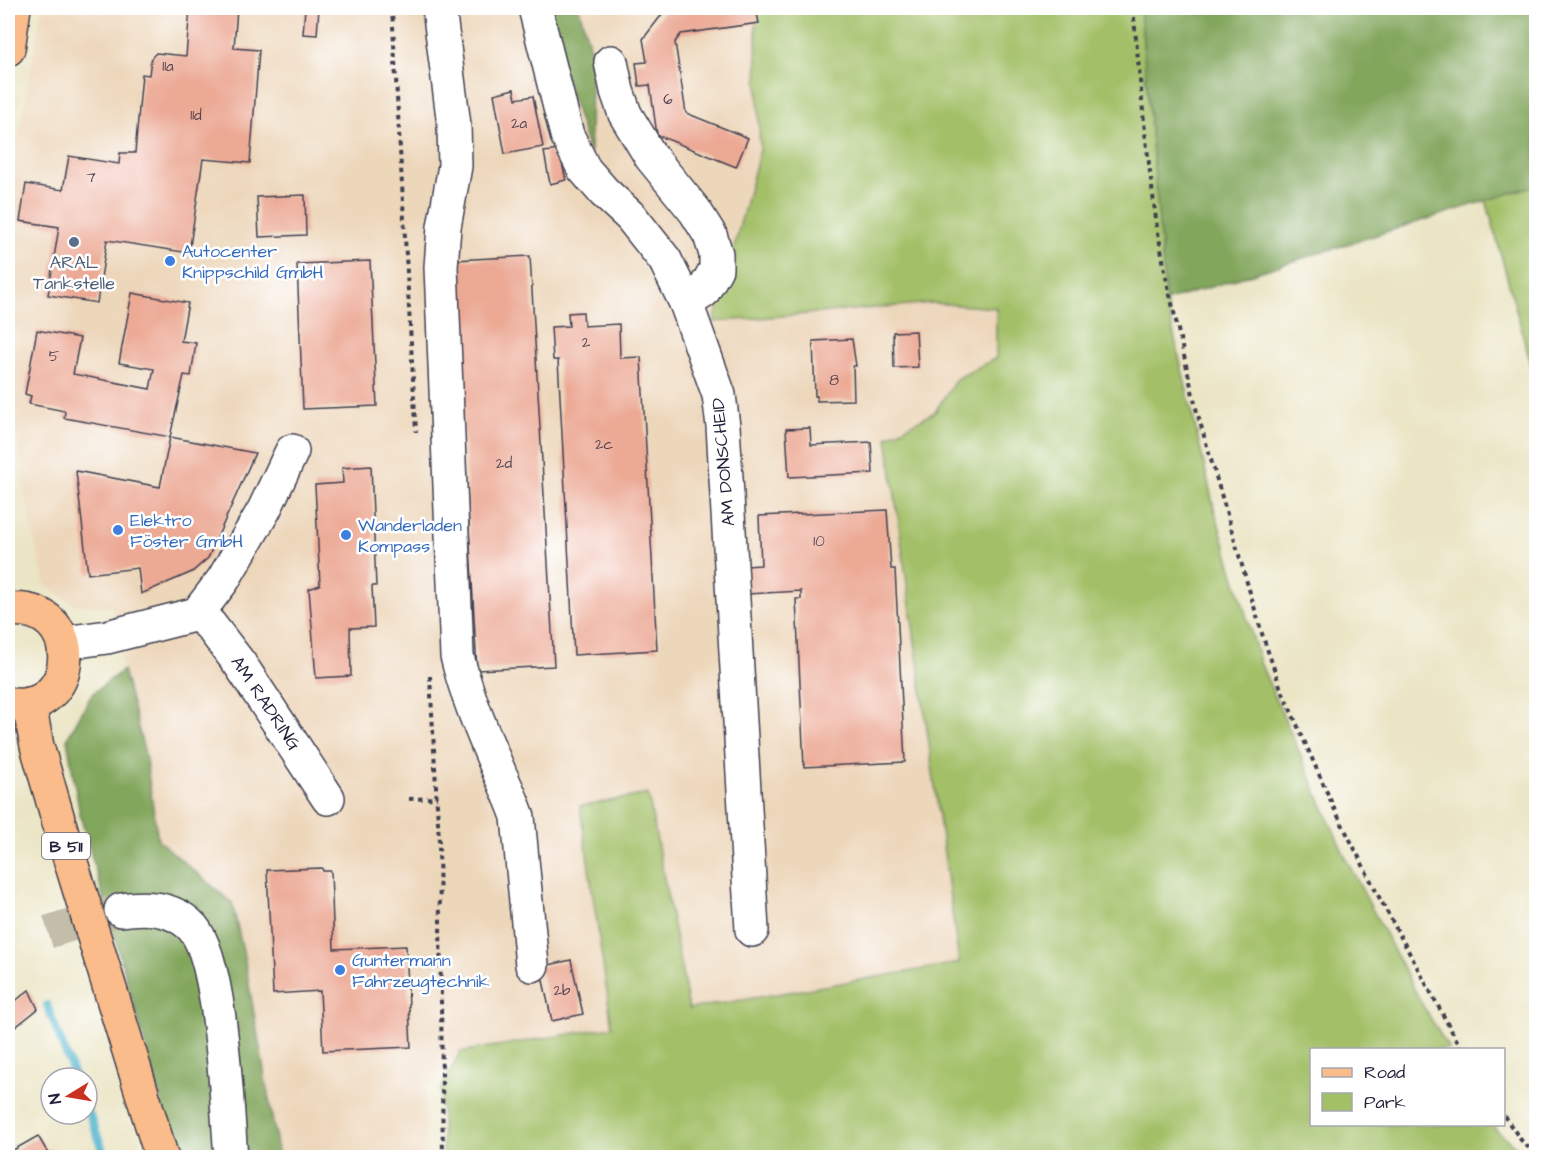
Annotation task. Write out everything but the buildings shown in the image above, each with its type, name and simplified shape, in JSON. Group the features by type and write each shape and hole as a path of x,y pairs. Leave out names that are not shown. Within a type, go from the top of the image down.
{"main road":[{"path":"8,49 14,8"},
{"path":"8,610 21,609 35,612 48,620 64,643 66,656 59,681 51,691 41,699 18,704"},
{"name":"B 511","path":"18,704 37,746 162,1158"}],"street":[{"path":"439,8 454,125 455,166 444,227 441,267 457,656 470,700 511,795 518,817 532,965"},
{"name":"AM DONSCHEID","path":"535,8 567,135 575,154 584,169 604,192 631,217 664,260 686,303 719,395 723,426 752,930"},
{"path":"611,62 625,114 651,157 695,211 710,235 716,254 716,269 703,292 686,303"},
{"path":"64,643 106,637 197,614 223,580 264,510 292,452"},
{"name":"AM RADRING","path":"197,614 210,625 240,664 328,798"},
{"path":"121,910 153,907 181,918 193,928 205,950 222,1046 231,1158"}],"path":[{"path":"1133,8 1145,132 1157,227 1167,282 1197,412 1263,637 1280,686 1332,806 1461,1048"},
{"path":"409,800 437,798"},
{"path":"1505,1119 1536,1155"}],"shaded area":[{"path":"42,8 755,8 760,150 714,321 932,303 996,308 996,358 956,379 935,412 887,437 960,963 689,1009 648,795 580,806 612,1027 460,1052 425,1088 426,1157 279,1157 244,956 232,904 158,840 145,754 123,670 112,607 74,604 45,585 29,519 8,382 8,196"}],"green space":[{"path":"543,8 579,8 591,52 590,154"},
{"path":"755,8 1140,8 1166,301 1215,512 1261,665 1347,861 1423,1006 1448,1048 1310,1048 1310,1126 1494,1126 1528,1157 443,1157 441,1090 460,1052 612,1027 580,806 648,794 689,1009 959,963 887,437 935,412 956,379 996,358 996,308 932,303 714,322 760,150"},
{"path":"1140,8 1536,8 1536,185 1166,301"},
{"path":"1536,185 1536,383 1486,200"},
{"path":"123,670 145,754 158,840 232,903 244,956 279,1157 177,1157 80,815 67,739 92,694"}],"waterway":[{"path":"47,1005 70,1066"},
{"path":"94,1126 106,1158"}],"tunnel":[{"path":"48,932 116,911"}],"place":[{"name":"ARAL Tankstelle","path":"74,242"},
{"name":"Autocenter Knippschild GmbH","path":"170,261"},
{"name":"Elektro Föster GmbH","path":"118,530"},
{"name":"Wanderladen Kompass","path":"346,535"},
{"name":"Guntermann Fahrzeugtechnik","path":"340,970"}]}
